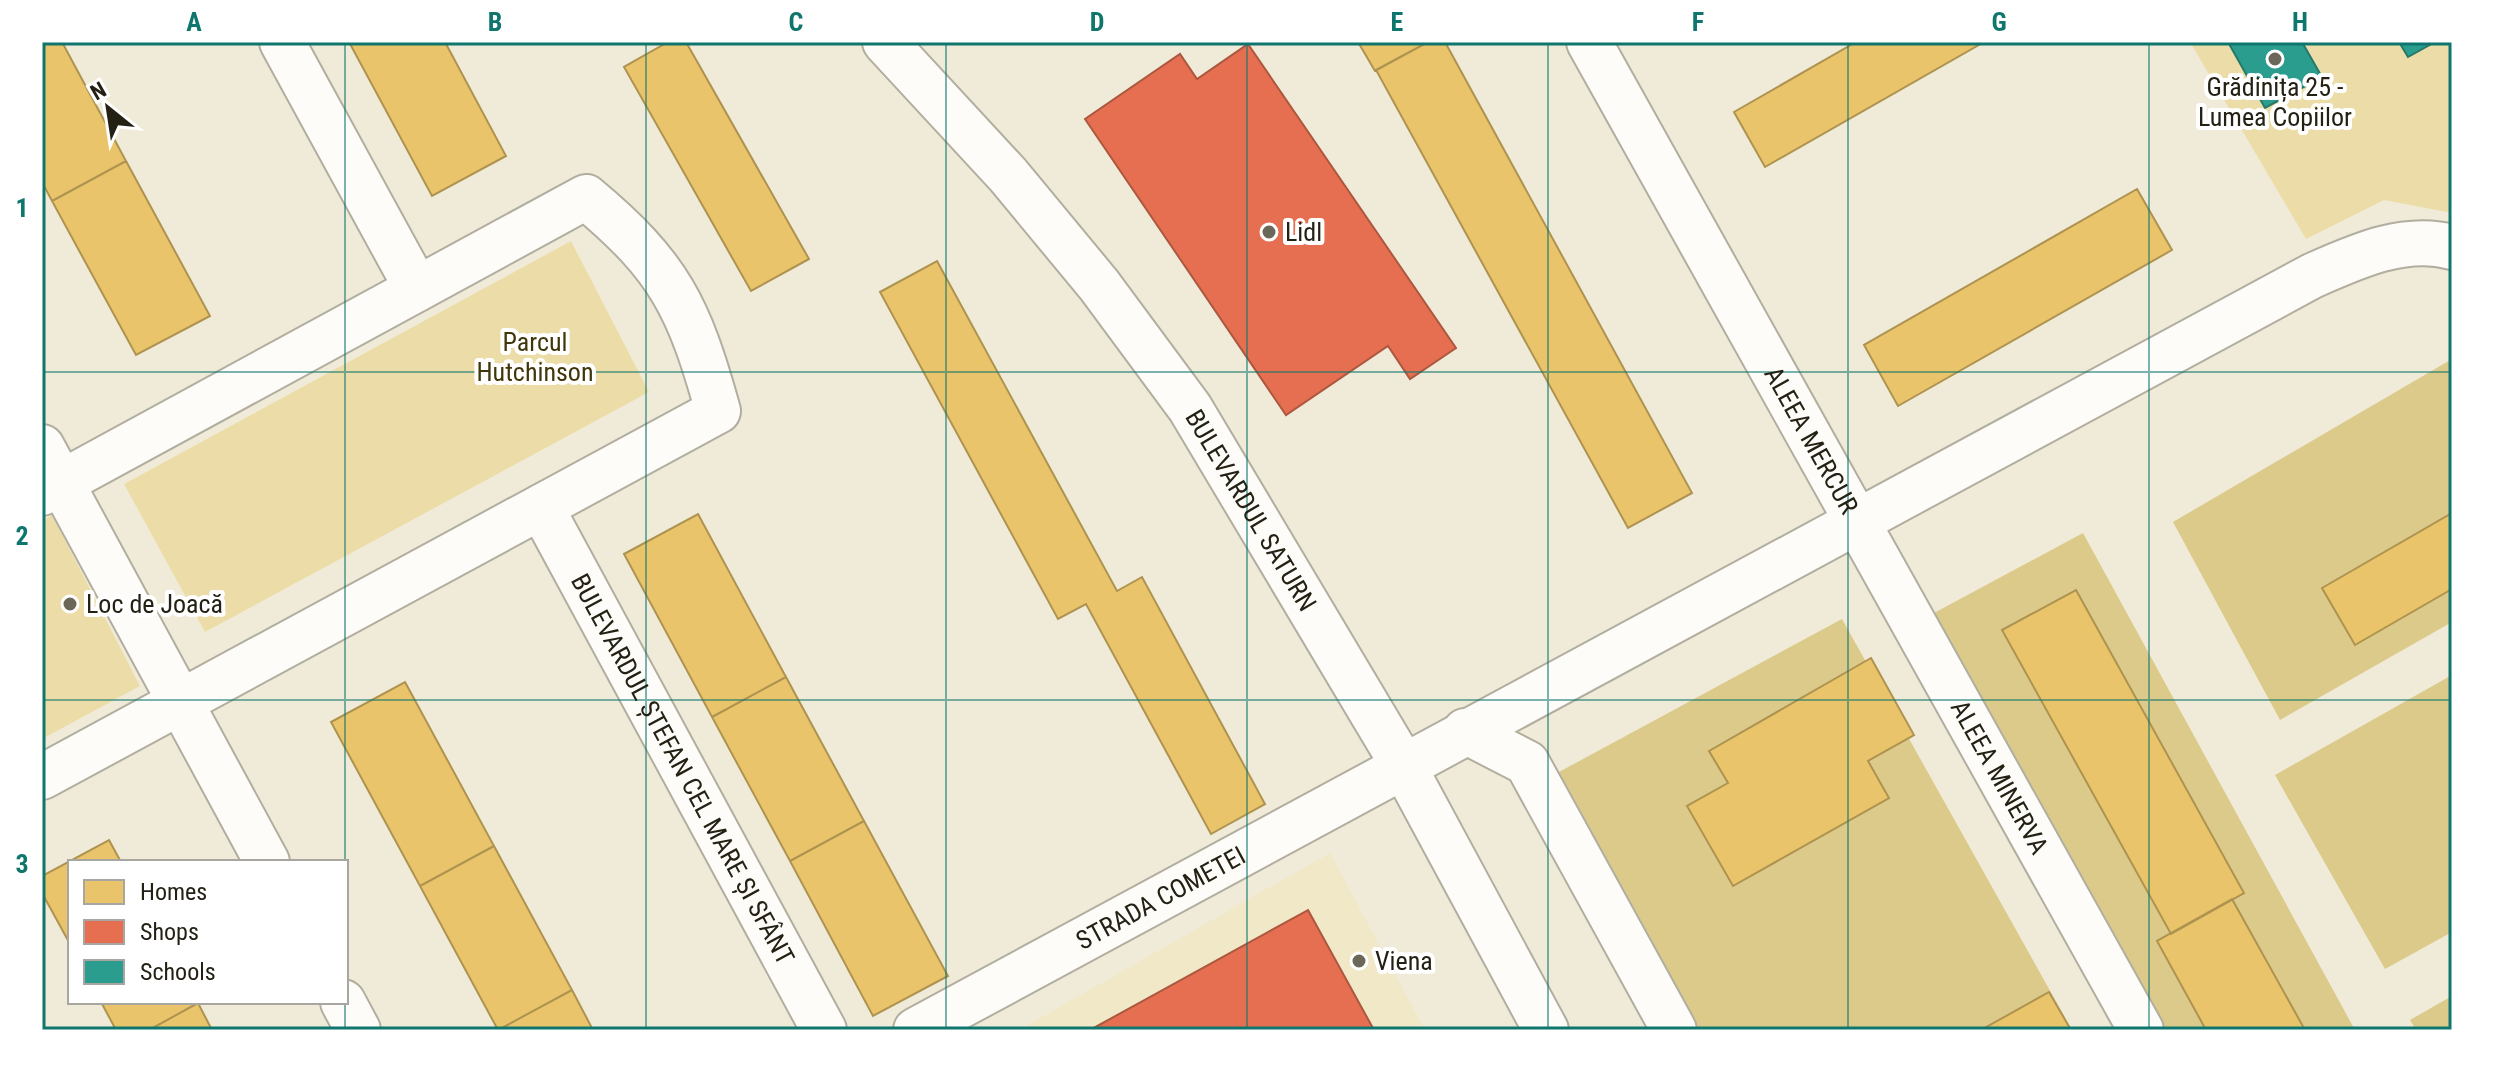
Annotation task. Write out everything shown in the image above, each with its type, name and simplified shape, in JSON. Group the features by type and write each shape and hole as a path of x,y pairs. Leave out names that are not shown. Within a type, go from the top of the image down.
{"street":[{"path":"282,42 417,289"},
{"name":"BULEVARDUL SATURN","path":"885,42 914,70 1018,187 1099,285 1190,408 1403,765 1546,1030"},
{"name":"ALEEA MERCUR","path":"1465,731 1859,522 1589,42"},
{"path":"42,777 181,702 718,411 699,345 673,287 632,236 586,197 417,289 48,474 181,702 266,860"},
{"path":"1859,522 2312,276 2361,255 2400,245 2452,247"},
{"name":"BULEVARDUL ȘTEFAN CEL MARE ȘI SFÂNT","path":"541,507 824,1030"},
{"name":"ALEEA MINERVA","path":"1859,522 2141,1030"},
{"path":"1465,731 1527,763 1674,1030"},
{"name":"STRADA COMETEI","path":"916,1030 1465,731"},
{"path":"344,1004 358,1030"}],"shaded area":[{"path":"2452,359 2452,622 2280,720 2173,522"},
{"path":"2083,533 2355,1030 2162,1030 1934,613"},
{"path":"1842,619 2072,1030 1700,1030 1559,772"},
{"path":"2452,675 2452,932 2385,969 2275,775"},
{"path":"1330,853 1425,1030 1019,1030"},
{"path":"2452,996 2452,1030 2416,1030 2410,1020"}],"green space":[{"path":"2190,42 2452,42 2452,213 2384,200 2306,239"},
{"name":"Parcul Hutchinson","path":"571,241 649,392 205,632 124,484"},
{"name":"Loc de Joacă","path":"52,515 140,686 42,739 42,521"}],"building: Homes":[{"path":"42,42 62,42 126,161 52,201 42,182"},
{"path":"349,42 445,42 506,156 432,196"},
{"path":"668,42 686,42 809,259 751,291 624,67"},
{"path":"1358,42 1428,42 1375,71"},
{"path":"1428,42 1445,42 1692,493 1628,528 1376,70"},
{"path":"1856,42 1984,42 1765,167 1734,112"},
{"path":"126,161 210,316 136,355 52,201"},
{"path":"2137,189 2172,250 1898,406 1864,345"},
{"path":"937,261 1117,591 1142,577 1265,804 1211,834 1086,604 1058,619 880,292"},
{"path":"2452,513 2452,589 2355,645 2322,588"},
{"path":"698,514 786,677 712,717 624,554"},
{"path":"2076,590 2244,893 2171,934 2002,630"},
{"path":"1871,658 1914,735 1868,761 1889,798 1733,886 1687,806 1728,783 1709,751"},
{"path":"786,677 864,821 790,861 712,717"},
{"path":"405,682 494,846 420,886 331,722"},
{"path":"864,821 948,976 873,1016 790,861"},
{"path":"109,840 120,860 72,860"},
{"path":"494,846 572,990 498,1030 420,886"},
{"path":"68,862 68,940 42,893 42,876"},
{"path":"2232,899 2305,1030 2206,1030 2157,941"},
{"path":"572,990 593,1030 498,1030"},
{"path":"2049,992 2071,1030 1981,1030"},
{"path":"102,1004 196,1004 149,1030 116,1030"},
{"path":"199,1004 212,1030 149,1030"}],"building: Shops":[{"name":"Lidl","path":"1248,44 1456,348 1410,379 1388,346 1286,415 1085,119 1180,54 1197,79"},
{"path":"1308,910 1374,1030 1090,1030"}],"building: Schools":[{"name":"Grădinița 25 - Lumea Copiilor","path":"2228,42 2302,42 2322,77 2265,108"},
{"name":"Grădinița 25 - Lumea Copiilor","path":"2399,42 2435,42 2408,57"}],"place":[{"name":"Grădinița 25 - Lumea Copiilor","path":"2275,59"},
{"name":"Lidl","path":"1269,232"},
{"name":"Loc de Joacă","path":"70,604"},
{"name":"Viena","path":"1359,961"}]}
